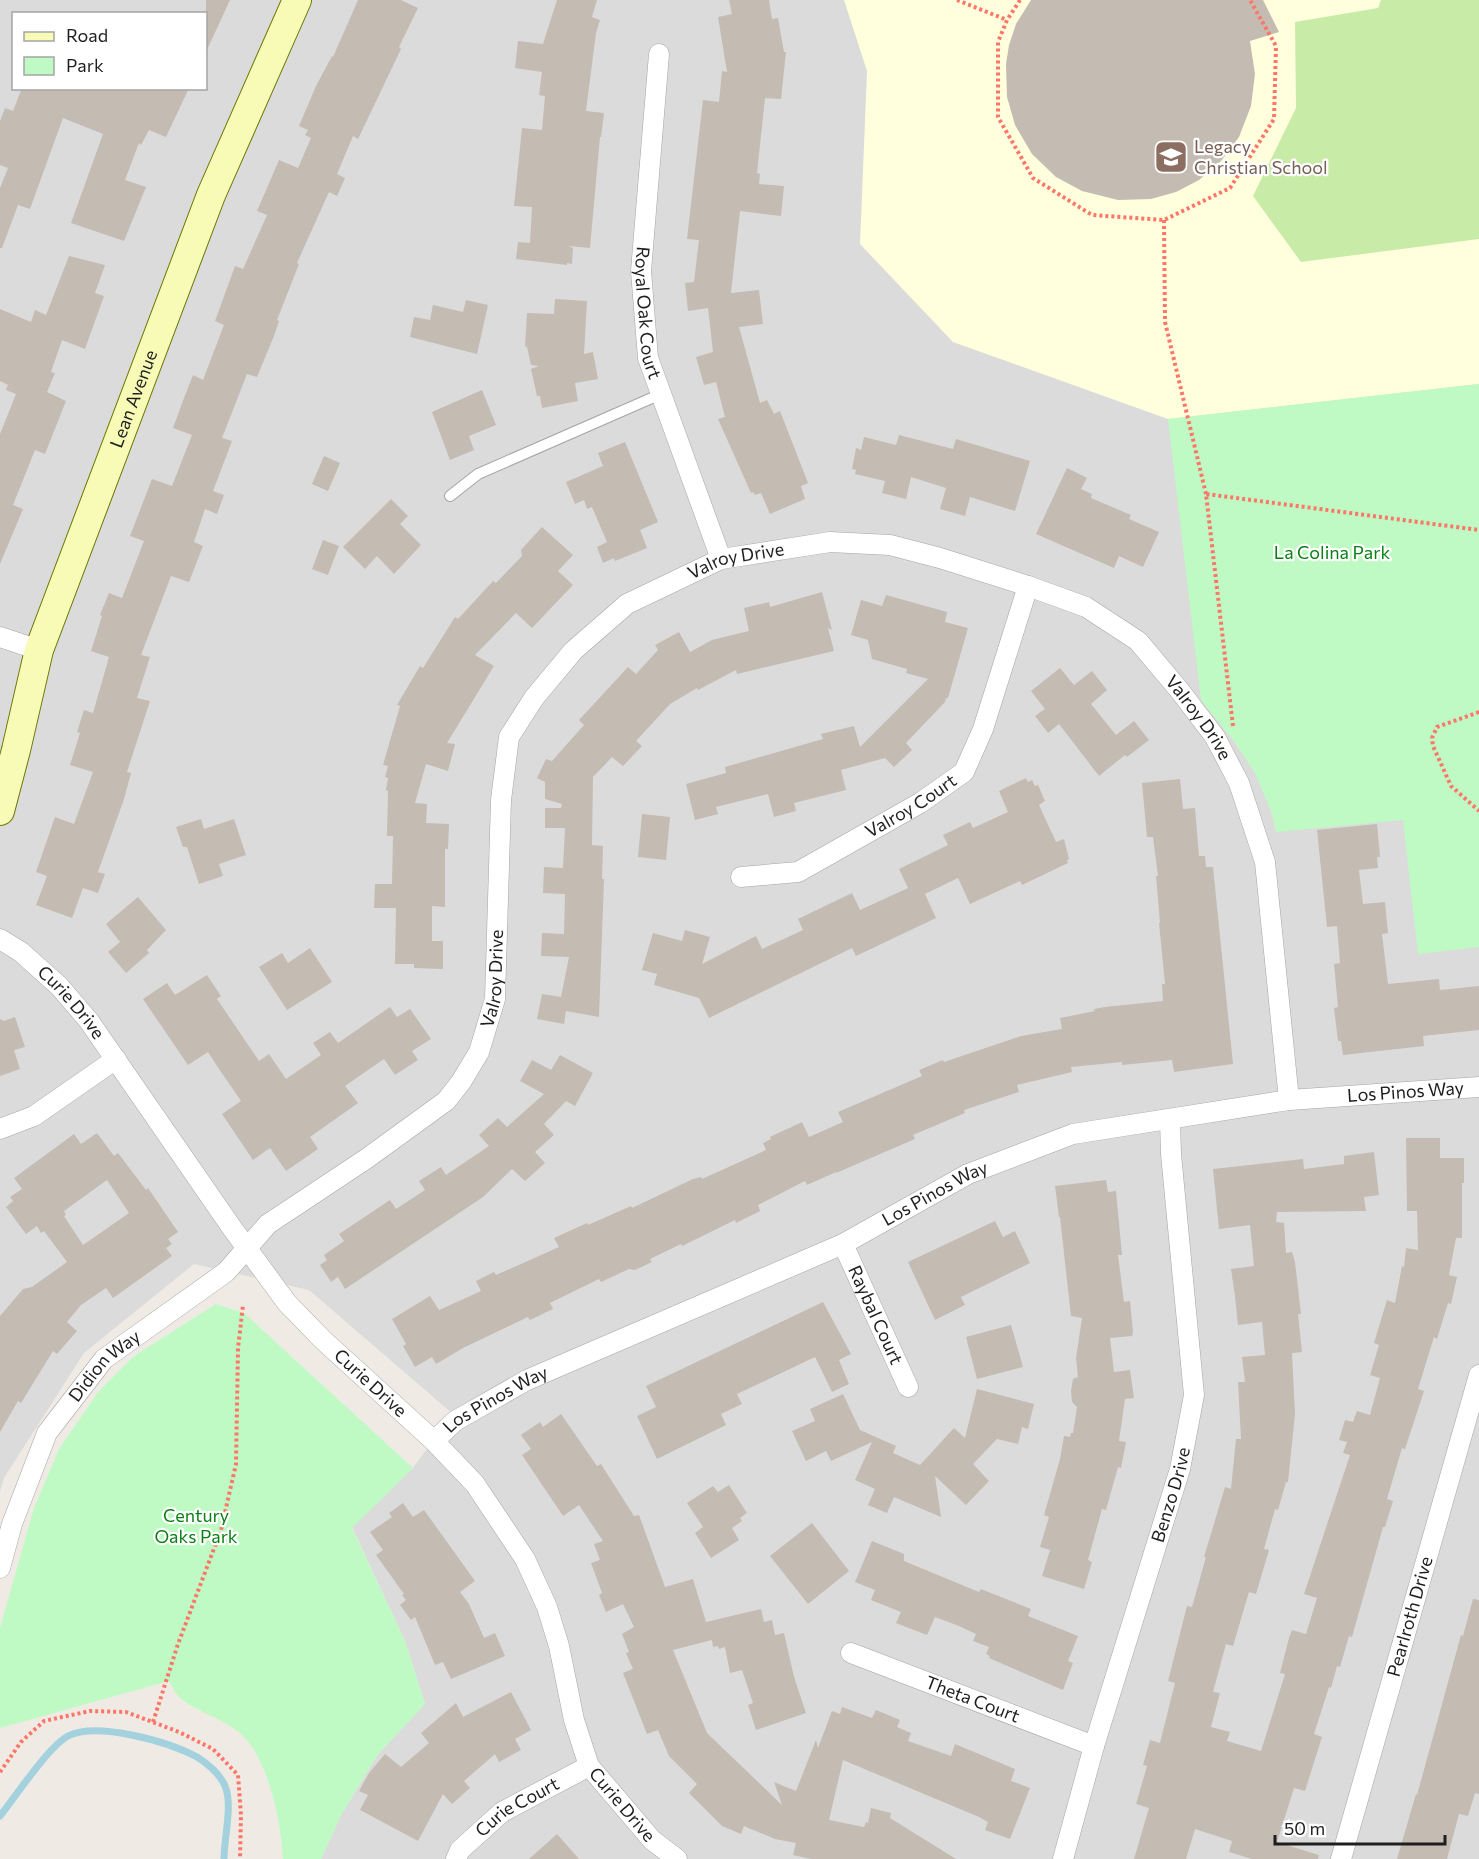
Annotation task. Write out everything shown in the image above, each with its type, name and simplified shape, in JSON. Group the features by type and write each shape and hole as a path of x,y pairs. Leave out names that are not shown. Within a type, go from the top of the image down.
{"street":[{"name":"Lean Avenue","path":"0,811 39,650 211,195 297,0"},
{"name":"Royal Oak Court","path":"659,54 641,272 648,358 720,559"},
{"name":"Valroy Drive","path":"247,1248 268,1224 366,1159 446,1101 461,1082 479,1052 495,999 501,800 509,737 534,698 573,651 627,604 720,559 830,542 890,545 940,558 1086,607 1138,641 1180,692 1215,737 1239,783 1266,862 1289,1100"},
{"name":"Valroy Court","path":"741,877 798,872 920,803 964,772 983,729 1028,586"},
{"path":"0,637 39,650"},
{"name":"Curie Drive","path":"0,939 21,952 59,986 89,1021 287,1303 323,1340 434,1441 475,1484 525,1559 547,1607 556,1636 574,1720 590,1766 652,1840 677,1859"},
{"path":"0,1129 34,1116 116,1059"},
{"name":"Los Pinos Way","path":"434,1441 455,1421 526,1380 843,1244 968,1174 1073,1134 1289,1100 1479,1087"},
{"name":"Benzo Drive","path":"1064,1859 1094,1746 1180,1468 1194,1395 1170,1120"},
{"name":"Raybal Court","path":"843,1244 908,1387"},
{"name":"Didion Way","path":"0,1568 6,1522 47,1433 104,1359 226,1272 247,1248"},
{"name":"Pearlroth Drive","path":"1341,1859 1479,1375"},
{"name":"Theta Court","path":"851,1653 1094,1746"},
{"name":"Curie Court","path":"456,1859 460,1850 502,1812 590,1766"}],"lane":[{"path":"450,496 478,474 661,394"}],"path":[{"path":"957,0 1007,20"},
{"path":"1020,0 1007,20 998,42 998,117 1033,178 1092,215 1164,220 1230,188 1274,120 1276,46 1250,0"},
{"path":"1164,220 1165,322 1206,494 1234,736"},
{"path":"1206,494 1479,530"},
{"path":"1479,712 1437,727 1432,738 1433,746 1451,786 1479,811"},
{"path":"153,1722 178,1644 221,1530 236,1464 238,1348 243,1305"},
{"path":"0,1772 21,1742 44,1721 90,1712 126,1712 179,1732 213,1749 238,1775 241,1815 240,1859"}],"shaded area":[{"path":"0,0 1479,0 1479,1859 321,1859 341,1815 378,1754 425,1704 405,1641 352,1527 413,1468 453,1414 309,1290 194,1264 84,1353 4,1478 0,1492"},
{"name":"Legacy Christian School","path":"844,0 1479,0 1479,384 1168,419 953,342 860,244 867,71"}],"green space":[{"path":"1381,0 1479,0 1479,239 1301,262 1253,196 1296,108 1295,22 1378,8"},
{"name":"La Colina Park","path":"1479,384 1479,947 1418,954 1403,820 1276,832 1271,811 1255,773 1233,740 1201,700 1168,419"},
{"name":"Century Oaks Park","path":"216,1304 244,1313 413,1468 352,1528 405,1641 425,1704 378,1754 341,1815 321,1859 283,1859 280,1828 272,1793 260,1760 242,1735 185,1702 169,1681 0,1728 0,1628 34,1508 59,1449 99,1391 134,1356"}],"building":[{"path":"206,0 230,0 207,50 207,12"},
{"path":"358,0 401,0 418,8 358,139 353,136 337,174 345,178 337,196 329,192 297,263 299,264 277,320 279,321 274,336 257,377 247,374 222,438 232,441 213,491 224,495 217,514 205,509 194,542 203,546 189,582 171,576 141,655 150,657 137,698 150,701 127,772 131,773 124,799 98,872 105,874 98,893 83,888 72,918 36,905 47,876 36,872 55,817 74,824 93,772 70,765 84,710 93,713 109,657 91,651 102,616 100,615 109,593 122,598 144,541 130,536 152,479 172,486 192,435 173,428 184,398 193,375 203,380 224,325 215,321 235,266 243,269 267,215 257,211 279,160 298,168 311,138 305,135 308,130 299,126"},
{"path":"557,0 597,0 592,17 600,20 596,33 586,111 604,113 590,248 568,246 573,248 572,264 567,263 567,265 516,259 518,242 530,243 532,207 514,206 522,128 542,130 545,96 539,95 542,72 515,68 518,41 543,44"},
{"path":"729,0 769,0 772,19 778,18 784,52 786,52 781,99 765,98 757,173 760,174 759,184 784,186 781,216 740,211 731,293 759,290 763,324 739,327 760,403 767,400 774,414 780,411 808,483 801,486 805,499 770,514 761,493 755,495 751,493 718,419 725,417 716,382 704,385 696,357 713,352 708,308 688,311 685,283 694,282 699,240 687,239 703,100 719,102 722,71 727,72 718,17 732,14"},
{"path":"1031,0 1263,0 1279,32 1250,41 1255,74 1251,106 1239,137 1221,161 1199,180 1176,192 1151,199 1118,200 1082,191 1056,177 1032,154 1015,125 1007,97 1006,64 1016,24"},
{"path":"21,90 188,90 166,137 149,130 141,145 139,143 125,180 146,187 124,241 71,223 103,134 63,118 30,209 18,205 2,248 0,248 0,188 8,168 0,165 0,121 5,108 13,111"},
{"path":"69,256 105,265 95,293 104,296 85,349 62,340 51,372 55,373 47,392 66,401 45,454 35,450 13,505 23,509 0,564 0,434 16,394 6,390 8,385 0,381 0,309 31,322 35,310 46,315"},
{"path":"555,299 587,301 584,354 593,352 598,379 575,383 578,401 542,408 531,369 539,366 531,365 525,346 527,313 554,314"},
{"path":"466,300 488,305 477,354 410,337 414,317 430,320 433,305 463,312"},
{"path":"482,390 496,425 469,436 474,450 450,460 432,412"},
{"path":"899,435 953,449 956,439 1030,461 1015,511 970,497 965,516 940,509 946,488 911,477 906,499 882,493 885,481 855,474 856,470 852,469 856,448 861,450 864,437 896,445"},
{"path":"625,442 658,522 640,530 647,548 615,561 614,558 603,563 597,547 607,542 592,507 587,509 584,500 575,504 566,482 603,466 598,453"},
{"path":"324,456 340,463 328,491 312,484"},
{"path":"1067,468 1087,478 1081,489 1092,494 1091,498 1131,515 1129,519 1159,532 1143,567 1119,556 1114,568 1036,534"},
{"path":"391,499 408,516 400,524 421,545 394,574 377,556 365,569 343,547"},
{"path":"542,527 573,555 558,571 573,585 532,628 516,613 475,655 494,666 447,743 455,744 448,771 426,764 415,803 427,804 426,823 449,824 448,849 445,849 445,907 432,906 432,941 443,941 443,969 414,968 414,964 395,964 396,908 374,908 375,884 392,884 393,836 387,836 388,778 385,777 388,766 383,765 400,706 397,705 420,666 423,668 455,617 458,619 493,581 496,583 522,556 521,550"},
{"path":"323,540 339,546 328,575 312,569"},
{"path":"822,592 832,630 828,628 834,651 737,674 736,670 698,690 697,688 670,704 636,741 642,746 623,766 612,757 593,777 592,845 603,846 602,879 604,879 599,1017 566,1011 564,1024 537,1019 542,994 561,997 569,957 541,956 542,933 564,934 565,894 543,893 544,867 563,868 565,828 545,828 545,808 561,808 562,804 545,799 545,782 537,778 546,759 552,761 584,725 579,720 628,667 636,674 658,650 655,645 679,632 690,652 712,640 749,631 744,608 769,602 770,607"},
{"path":"886,595 947,612 945,622 968,628 948,698 906,743 912,750 894,767 885,758 841,770 846,790 794,803 796,811 774,817 768,794 716,807 718,814 695,820 686,784 726,773 725,767 823,739 821,734 854,726 860,747 928,679 906,673 907,669 872,659 868,640 851,635 861,600 882,606"},
{"path":"1060,668 1074,685 1092,671 1107,690 1091,704 1116,735 1134,721 1149,740 1127,757 1125,755 1099,776 1059,724 1048,733 1035,716 1045,709 1031,691"},
{"path":"1026,778 1028,782 1032,780 1035,786 1038,785 1045,801 1039,805 1056,842 1064,839 1068,863 1022,885 1020,881 970,904 958,878 925,894 936,918 856,956 852,948 709,1018 699,998 654,985 657,974 642,970 653,933 682,941 685,930 710,937 702,964 756,936 762,949 803,930 798,919 852,893 860,910 908,888 899,869 948,845 943,835 970,822 973,828 1008,812 999,791"},
{"path":"1180,779 1183,809 1195,808 1199,856 1205,856 1206,867 1213,867 1233,1064 1174,1072 1172,1060 1122,1065 1122,1062 1071,1067 1072,1072 1017,1085 1019,1092 964,1110 965,1113 913,1135 915,1139 836,1173 807,1185 805,1181 758,1205 760,1211 736,1223 735,1220 682,1246 681,1244 650,1259 652,1262 635,1270 629,1269 601,1282 599,1279 550,1303 553,1309 530,1320 528,1317 463,1348 436,1364 432,1357 415,1367 403,1346 406,1344 392,1319 430,1296 439,1310 481,1291 476,1281 494,1272 496,1275 559,1247 554,1238 631,1206 632,1208 693,1179 701,1177 702,1179 766,1150 763,1143 771,1139 770,1137 802,1122 809,1137 843,1122 838,1112 922,1076 919,1070 943,1060 944,1062 1021,1036 1062,1029 1060,1018 1105,1007 1163,1001 1162,984 1165,984 1159,923 1156,876 1158,876 1153,837 1147,837 1142,783"},
{"path":"642,814 670,817 666,860 638,857"},
{"path":"201,819 204,829 234,819 246,855 219,864 223,876 199,884 187,847 183,847 176,827"},
{"path":"1377,824 1380,857 1377,857 1378,868 1359,870 1363,904 1385,902 1388,933 1382,934 1388,984 1439,979 1440,990 1479,986 1479,1030 1423,1036 1424,1046 1343,1055 1341,1041 1338,1041 1334,1008 1338,1007 1334,964 1340,963 1337,926 1327,927 1317,830"},
{"path":"138,897 166,930 147,950 149,953 126,973 108,952 120,942 106,924"},
{"path":"310,948 332,982 287,1010 259,967 282,953 288,963"},
{"path":"207,975 221,996 217,999 259,1061 269,1054 286,1079 321,1055 313,1043 330,1032 338,1043 390,1007 397,1017 410,1009 431,1039 412,1051 418,1060 395,1075 384,1059 345,1086 358,1103 310,1137 318,1149 286,1171 270,1148 253,1160 222,1114 241,1101 208,1052 188,1065 143,999 167,983 175,995"},
{"path":"15,1017 25,1047 14,1050 20,1069 0,1076 0,1019 4,1021"},
{"path":"560,1055 593,1073 575,1106 566,1101 544,1124 554,1135 535,1152 545,1163 525,1181 512,1169 483,1197 345,1289 338,1277 331,1282 320,1265 327,1260 324,1255 344,1241 339,1234 390,1200 396,1209 425,1190 419,1181 441,1167 446,1175 489,1146 479,1135 498,1118 507,1127 544,1094 520,1081 532,1060 551,1070"},
{"path":"97,1133 114,1156 118,1153 146,1190 148,1188 178,1232 168,1239 172,1244 166,1248 172,1256 113,1298 106,1288 81,1305 67,1322 77,1331 57,1354 53,1351 21,1403 18,1401 0,1432 0,1316 23,1289 32,1287 67,1262 44,1231 41,1233 37,1226 26,1234 6,1207 13,1201 10,1197 22,1189 14,1178 74,1134 81,1144","holes":["107,1180 129,1213 83,1245 64,1216 66,1215 64,1211"]},
{"path":"1406,1138 1440,1138 1440,1158 1464,1158 1462,1238 1456,1238 1449,1275 1457,1277 1451,1304 1448,1303 1437,1339 1434,1337 1418,1389 1424,1391 1405,1449 1402,1448 1387,1499 1393,1501 1385,1527 1383,1527 1352,1637 1349,1636 1340,1667 1337,1666 1314,1734 1322,1737 1305,1791 1294,1788 1277,1842 1319,1855 1318,1859 1252,1859 1229,1852 1232,1841 1195,1829 1186,1859 1134,1859 1149,1808 1136,1804 1147,1766 1143,1765 1150,1740 1160,1743 1175,1683 1168,1681 1187,1606 1192,1607 1225,1487 1231,1489 1236,1439 1241,1439 1238,1382 1245,1382 1242,1357 1265,1355 1262,1322 1238,1325 1231,1269 1254,1266 1250,1225 1219,1229 1213,1169 1303,1159 1304,1169 1344,1164 1344,1156 1374,1152 1379,1195 1364,1197 1366,1211 1277,1212 1276,1222 1284,1223 1286,1253 1292,1252 1295,1262 1301,1314 1298,1314 1302,1352 1292,1353 1295,1414 1288,1482 1286,1482 1278,1510 1275,1509 1264,1549 1269,1550 1256,1594 1249,1592 1233,1646 1226,1644 1213,1692 1220,1693 1211,1727 1230,1732 1227,1741 1261,1751 1285,1674 1280,1673 1289,1638 1292,1630 1306,1634 1317,1598 1304,1594 1350,1455 1343,1453 1347,1442 1339,1440 1345,1420 1353,1422 1357,1411 1370,1415 1380,1378 1370,1375 1379,1345 1374,1343 1387,1300 1395,1303 1406,1248 1418,1250 1417,1211 1407,1211"},
{"path":"1106,1180 1108,1192 1116,1191 1122,1255 1118,1255 1124,1302 1130,1301 1133,1332 1132,1336 1110,1338 1114,1372 1130,1370 1134,1398 1125,1399 1119,1441 1126,1442 1121,1468 1118,1467 1106,1510 1102,1509 1088,1560 1092,1562 1084,1589 1042,1576 1050,1550 1040,1547 1049,1517 1044,1515 1064,1436 1070,1437 1073,1433 1077,1407 1072,1402 1071,1391 1073,1379 1078,1377 1076,1358 1082,1318 1071,1316 1055,1186"},
{"path":"995,1221 1003,1237 1015,1231 1030,1263 961,1297 965,1305 935,1320 908,1262"},
{"path":"823,1302 851,1354 839,1360 849,1384 832,1392 815,1357 737,1394 742,1404 721,1414 726,1425 657,1459 637,1416 656,1407 646,1386"},
{"path":"1011,1325 1023,1367 977,1379 966,1337"},
{"path":"977,1389 1034,1404 1028,1429 1022,1427 1018,1444 997,1439 973,1464 989,1481 966,1505 935,1476 941,1517 894,1497 887,1513 868,1505 875,1489 855,1480 872,1442 831,1461 826,1451 806,1461 792,1431 815,1421 810,1409 843,1394 860,1430 896,1446 893,1453 920,1465 954,1428 965,1438"},
{"path":"561,1414 597,1466 601,1464 634,1516 639,1515 665,1587 693,1579 706,1622 761,1609 764,1622 772,1620 775,1635 784,1633 794,1677 806,1713 756,1730 748,1705 753,1703 742,1670 730,1673 725,1647 719,1649 718,1646 713,1647 712,1640 673,1650 707,1733 782,1805 774,1782 796,1791 816,1740 818,1748 832,1711 840,1714 842,1707 872,1718 876,1710 900,1720 897,1727 911,1733 908,1741 951,1756 955,1744 1015,1769 1011,1781 1030,1788 1010,1839 985,1830 988,1822 979,1817 843,1760 829,1820 864,1827 866,1822 868,1823 871,1808 891,1813 890,1818 956,1859 811,1859 793,1855 796,1843 775,1839 744,1826 741,1834 722,1826 689,1793 697,1784 669,1756 658,1730 647,1734 623,1673 633,1669 626,1653 629,1652 622,1634 634,1627 623,1604 606,1612 591,1563 600,1560 594,1544 603,1541 579,1505 563,1516 522,1455 531,1449 521,1435 540,1422 543,1427"},
{"path":"729,1485 747,1513 740,1518 742,1521 732,1528 739,1540 711,1558 695,1533 703,1527 687,1503 713,1486 718,1492"},
{"path":"403,1503 413,1517 424,1510 475,1581 460,1592 469,1604 484,1638 495,1633 505,1656 451,1679 443,1662 435,1665 415,1617 411,1620 400,1605 406,1600 402,1595 404,1594 376,1555 383,1550 370,1532 392,1517 389,1513"},
{"path":"812,1523 849,1571 808,1604 770,1556"},
{"path":"872,1541 904,1554 904,1561 979,1592 981,1589 1031,1609 1028,1616 1078,1636 1068,1661 1073,1663 1063,1690 989,1658 990,1656 986,1654 989,1647 973,1641 976,1634 959,1626 935,1617 927,1635 896,1623 901,1612 871,1600 875,1590 855,1582"},
{"path":"1473,1599 1479,1600 1479,1794 1475,1793 1468,1816 1459,1814 1447,1859 1397,1859 1461,1635 1463,1636"},
{"path":"511,1692 531,1730 515,1739 521,1750 499,1762 495,1754 464,1781 470,1788 452,1804 443,1794 418,1841 360,1810 368,1795 359,1791 369,1773 385,1754 401,1767 429,1743 421,1733 456,1703 463,1717"},
{"path":"557,1834 579,1859 529,1859"}],"waterway":[{"path":"0,1816 51,1750 68,1736 96,1731 133,1735 185,1751 197,1757 220,1777 225,1786 228,1802 224,1859"}],"place":[{"name":"Legacy Christian School","path":"1171,157"}]}
